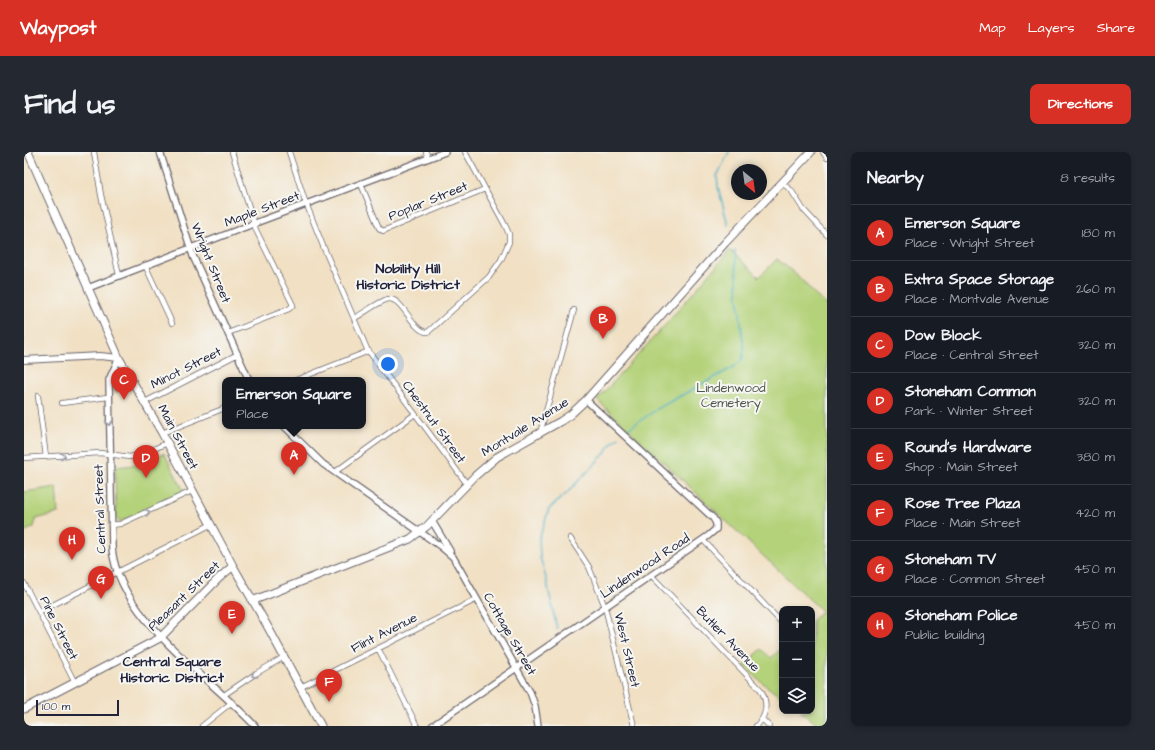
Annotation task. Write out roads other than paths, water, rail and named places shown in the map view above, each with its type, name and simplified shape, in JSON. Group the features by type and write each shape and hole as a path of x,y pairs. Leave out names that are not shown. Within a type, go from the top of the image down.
{"main road":[{"name":"Main Street","path":"28,152 119,358 162,432 210,525 301,687 321,726"},
{"name":"Montvale Avenue","path":"252,601 399,545 413,538 432,521 477,473 500,454 570,415 586,400 725,243 810,152"},
{"path":"24,360 100,356 119,358"},
{"name":"Pleasant Street","path":"24,709 160,638 219,578 233,566"}],"street":[{"path":"94,152 101,195 119,275"},
{"name":"Wright Street","path":"160,152 190,248 248,377"},
{"path":"228,333 289,310 292,306 292,302 254,224 232,152"},
{"name":"Chestnut Street","path":"289,152 306,204 369,351 467,484"},
{"path":"426,152 428,158"},
{"name":"Maple Street","path":"88,288 145,265 445,152"},
{"path":"355,318 386,300 391,299 397,303 422,331 428,332 484,282 494,271 501,260 509,239 505,225 465,152"},
{"path":"823,152 827,158"},
{"path":"782,183 791,190 803,209 827,235"},
{"name":"Poplar Street","path":"360,184 379,228 383,231 486,189"},
{"path":"145,265 172,323"},
{"path":"540,432 574,310"},
{"path":"304,377 369,351"},
{"name":"Minot Street","path":"145,402 238,354"},
{"name":"Central Street","path":"119,358 109,379 108,397 112,554 116,572 130,598 160,638 232,702 255,726"},
{"path":"38,396 46,457"},
{"path":"62,403 108,397"},
{"name":"Lindenwood Road","path":"432,726 703,540 716,529 717,524 715,520 586,400"},
{"path":"162,432 222,409"},
{"path":"335,472 415,414"},
{"path":"287,429 312,454 335,472 420,532"},
{"path":"24,458 100,453 124,457 140,455 167,443"},
{"path":"111,526 120,524 192,491"},
{"name":"Cottage Street","path":"432,521 532,696 538,726"},
{"path":"38,612 210,525"},
{"name":"Cottage Street","path":"420,532 453,557"},
{"name":"West Street","path":"570,538 589,567 605,607 634,726"},
{"path":"703,540 779,620"},
{"name":"Butler Avenue","path":"651,575 761,690 766,707 762,719"},
{"name":"Pine Street","path":"24,583 75,683"},
{"name":"Flint Avenue","path":"301,687 477,599"},
{"path":"378,648 417,726"},
{"path":"224,695 284,657"},
{"path":"202,726 232,702"},
{"path":"756,726 762,719 769,726"}],"waterway":[{"path":"728,225 718,187 717,176 729,152"},
{"path":"628,429 660,407 732,368 742,360 744,349 738,298 735,250"},
{"path":"557,629 540,557 539,539 549,509 567,493 619,437"}],"place":[{"name":"Extra Space Storage","path":"603,339"},
{"name":"Dow Block","path":"124,400"},
{"name":"Emerson Square","path":"294,475"},
{"name":"Stoneham Common","path":"146,478"},
{"name":"Stoneham Police","path":"72,560"},
{"name":"Stoneham TV","path":"101,599"},
{"name":"Round's Hardware","path":"232,634"},
{"name":"Rose Tree Plaza","path":"329,702"}],"district":[{"name":"Nobility Hill Historic District","path":"408,278"},
{"name":"Central Square Historic District","path":"172,670"}],"park label":[{"name":"Lindenwood Cemetery","path":"731,396"}]}
